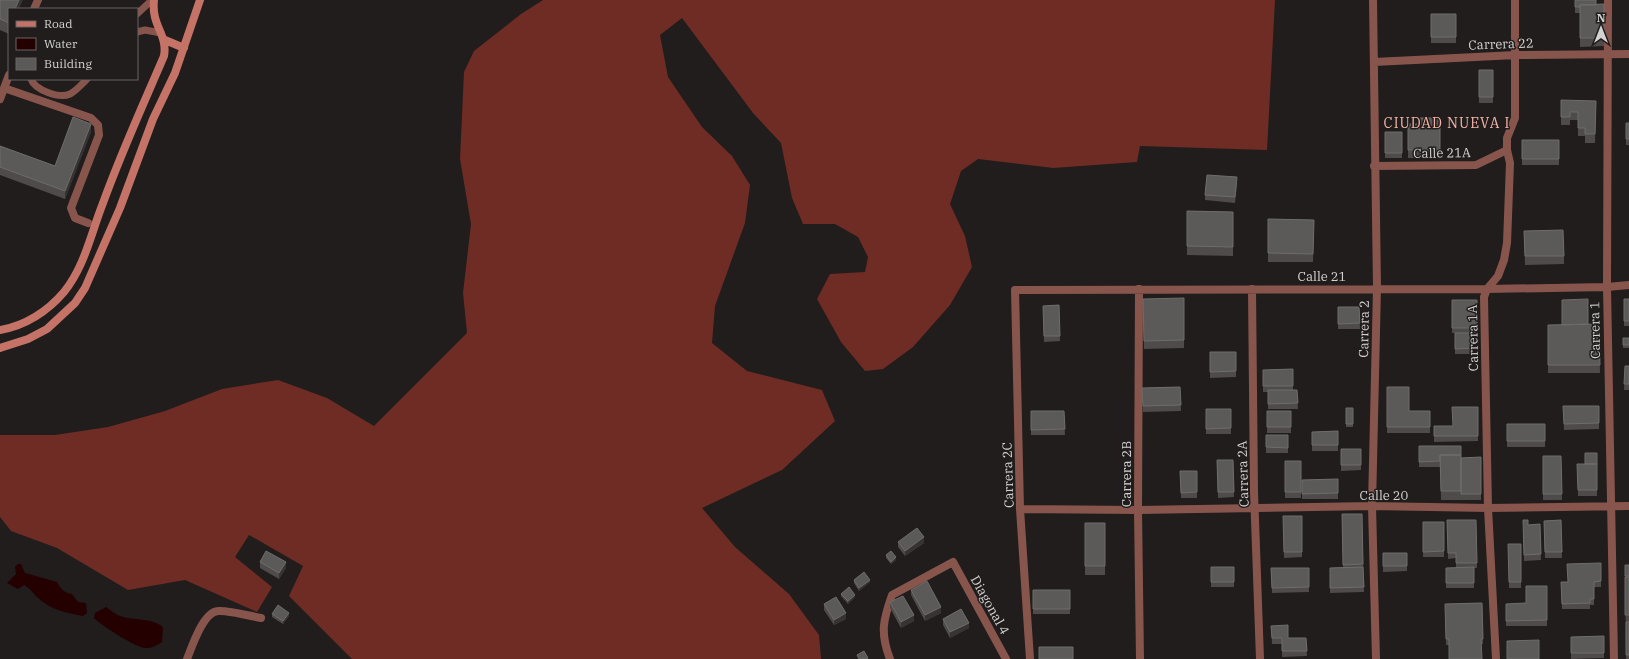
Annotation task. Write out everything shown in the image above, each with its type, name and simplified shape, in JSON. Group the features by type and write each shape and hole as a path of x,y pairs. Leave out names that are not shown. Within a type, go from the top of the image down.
{"main road":[{"path":"0,330 23,323 39,314 64,292 81,265 103,202 164,56 163,37 155,20 153,0"},
{"path":"0,348 28,339 47,328 74,303 85,288 120,208 153,119 175,73 200,0"},
{"path":"163,37 184,48"}],"street":[{"name":"Carrera 2","path":"1373,0 1374,166 1377,288 1372,506 1376,659"},
{"name":"Carrera 1A","path":"1496,659 1488,508 1484,297 1487,289 1498,276 1504,260 1507,243 1510,163 1507,150 1507,138 1515,118 1515,0"},
{"name":"Carrera 1","path":"1608,0 1607,287 1614,659"},
{"name":"Carrera 22","path":"1374,62 1516,55 1629,54"},
{"path":"0,99 8,78"},
{"path":"4,88 91,118 98,125 99,135 71,208 75,218 88,223"},
{"name":"Calle 21A","path":"1374,166 1476,165 1507,150"},
{"name":"Calle 21","path":"1015,290 1252,288 1487,289 1607,287 1629,285"},
{"name":"Carrera 2A","path":"1252,288 1260,659"},
{"name":"Carrera 2B","path":"1139,289 1138,510 1140,659"},
{"name":"Carrera 2C","path":"1015,290 1020,509 1030,659"},
{"name":"Calle 20","path":"1020,509 1256,510 1372,506 1488,508 1629,506"},
{"name":"Diagonal 4","path":"890,659 886,647 883,620 892,595 953,562 1006,659"},
{"path":"187,659 203,624 210,614 218,611 261,618"}],"lane":[{"path":"138,13 153,0"},
{"path":"138,32 145,30 163,37"},
{"path":"32,80 36,87 62,96 74,91 85,80"}],"shaded area":[{"path":"543,0 1275,0 1267,150 1140,146 1137,162 1053,168 978,159 961,171 950,204 965,236 972,267 950,305 913,347 883,369 865,371 841,342 817,299 830,274 865,272 868,257 858,237 835,224 803,224 792,198 781,143 753,113 682,18 660,35 668,77 702,127 732,156 750,185 745,223 715,306 712,343 747,371 822,390 835,421 782,470 702,508 735,547 789,594 819,635 821,659 352,659 289,596 303,566 249,535 235,557 272,587 257,612 185,580 128,590 57,548 11,531 0,517 0,435 55,435 108,427 165,411 222,389 278,380 327,398 374,426 467,333 463,293 471,224 460,159 464,72 474,51 521,14"}],"water":[{"path":"18,564 21,564 25,573 57,582 63,590 72,594 78,602 86,603 87,613 83,616 58,610 42,601 24,585 18,589 7,583 16,574 15,567"},
{"path":"106,607 120,616 147,620 163,627 162,642 150,648 145,648 119,636 94,618 95,613"}],"building":[{"path":"0,0 19,0 15,8 8,8 8,23 0,19"},
{"path":"1575,0 1596,0 1596,5 1580,5 1580,7 1575,7"},
{"path":"1604,4 1604,38 1580,38 1580,5"},
{"path":"1431,14 1456,14 1456,37 1431,37"},
{"path":"1479,70 1493,70 1493,97 1479,97"},
{"path":"1561,100 1596,101 1595,134 1585,134 1585,128 1578,128 1578,112 1570,112 1570,117 1561,117"},
{"path":"73,117 91,124 65,191 0,167 0,146 55,166"},
{"path":"1420,118 1440,118 1440,150 1408,150 1408,124 1420,124"},
{"path":"1626,123 1629,123 1629,139 1626,139"},
{"path":"1385,132 1402,132 1402,153 1385,153"},
{"path":"1522,140 1559,140 1559,159 1522,159"},
{"path":"1207,175 1237,177 1235,197 1205,195"},
{"path":"1187,211 1233,212 1233,247 1187,246"},
{"path":"1268,219 1314,220 1313,254 1268,253"},
{"path":"1563,230 1564,256 1525,256 1524,231"},
{"path":"1184,298 1184,340 1144,341 1143,299"},
{"path":"1588,299 1588,324 1562,325 1562,300"},
{"path":"1624,299 1629,299 1629,321 1624,321"},
{"path":"1452,300 1477,300 1477,328 1452,328"},
{"path":"1059,305 1060,336 1044,336 1043,306"},
{"path":"1338,307 1359,307 1360,323 1338,324"},
{"path":"1599,324 1600,365 1548,365 1548,325"},
{"path":"1455,333 1473,333 1473,348 1455,349"},
{"path":"1623,338 1629,338 1629,345 1623,345"},
{"path":"1210,352 1236,352 1236,371 1210,372"},
{"path":"1625,366 1629,366 1629,384 1624,384"},
{"path":"1293,369 1293,386 1263,386 1263,370"},
{"path":"1180,387 1181,405 1143,406 1142,388"},
{"path":"1387,387 1409,387 1409,411 1430,411 1430,427 1387,427"},
{"path":"1268,390 1297,390 1298,403 1268,404"},
{"path":"1563,406 1599,406 1599,423 1564,424"},
{"path":"1452,407 1478,407 1478,436 1434,436 1434,426 1453,426"},
{"path":"1346,408 1353,408 1353,424 1346,424"},
{"path":"1206,409 1231,409 1231,428 1206,429"},
{"path":"1031,411 1064,411 1065,429 1031,430"},
{"path":"1267,411 1291,411 1291,427 1267,427"},
{"path":"1507,424 1545,424 1545,441 1507,441"},
{"path":"1338,431 1338,445 1312,445 1312,432"},
{"path":"1266,435 1288,435 1288,448 1266,447"},
{"path":"1419,446 1461,446 1461,455 1440,455 1440,461 1419,462"},
{"path":"1341,449 1361,449 1361,465 1341,465"},
{"path":"1585,453 1597,453 1597,464 1585,464"},
{"path":"1440,455 1461,455 1461,491 1441,491"},
{"path":"1543,456 1561,456 1562,494 1543,494"},
{"path":"1481,457 1481,494 1461,494 1461,458"},
{"path":"1217,460 1233,460 1234,492 1218,492"},
{"path":"1285,461 1301,461 1301,492 1285,492"},
{"path":"1577,464 1597,464 1597,490 1578,490"},
{"path":"1180,471 1197,471 1197,492 1181,493"},
{"path":"1338,479 1338,493 1302,494 1302,480"},
{"path":"1342,514 1362,514 1363,564 1343,565"},
{"path":"1283,516 1302,516 1302,552 1284,552"},
{"path":"1447,520 1476,520 1477,563 1456,563 1456,553 1448,553"},
{"path":"1523,520 1528,520 1528,525 1540,524 1541,554 1524,555"},
{"path":"1561,520 1562,552 1545,552 1544,521"},
{"path":"1423,522 1444,522 1444,551 1423,552"},
{"path":"1085,523 1105,523 1105,566 1085,566"},
{"path":"917,528 924,537 905,551 898,542"},
{"path":"1508,544 1521,544 1521,582 1509,582"},
{"path":"266,551 286,562 279,573 260,562"},
{"path":"891,551 896,557 891,562 886,555"},
{"path":"1383,553 1407,553 1407,566 1383,566"},
{"path":"1601,563 1601,581 1594,582 1594,599 1590,599 1590,603 1562,604 1561,582 1568,582 1567,564"},
{"path":"1625,565 1629,565 1629,576 1625,576"},
{"path":"1211,567 1234,567 1234,582 1211,582"},
{"path":"1363,567 1364,587 1330,588 1330,568"},
{"path":"1474,567 1474,583 1446,583 1446,568"},
{"path":"1271,568 1309,568 1309,587 1272,588"},
{"path":"864,572 870,580 859,588 854,580"},
{"path":"1625,577 1629,577 1629,615 1625,615"},
{"path":"927,581 941,607 925,615 911,590"},
{"path":"1526,586 1547,586 1547,620 1506,621 1506,604 1526,603"},
{"path":"849,587 855,595 848,601 841,594"},
{"path":"1033,590 1070,590 1070,609 1033,609"},
{"path":"903,596 914,615 901,622 890,602"},
{"path":"836,597 846,613 834,620 824,604"},
{"path":"1482,603 1482,659 1449,659 1449,639 1446,639 1445,604"},
{"path":"278,605 289,613 283,621 272,614"},
{"path":"961,609 969,623 950,632 943,619"},
{"path":"1626,622 1629,622 1629,655 1626,655"},
{"path":"1288,625 1288,638 1306,638 1307,651 1282,651 1282,638 1272,638 1271,626"},
{"path":"1604,636 1604,653 1571,653 1571,637"},
{"path":"1539,640 1539,659 1507,659 1507,641"},
{"path":"1039,647 1073,647 1073,659 1039,659"},
{"path":"864,651 868,658 859,659 857,655"}],"district":[{"name":"CIUDAD NUEVA I","path":"1447,123"}]}
